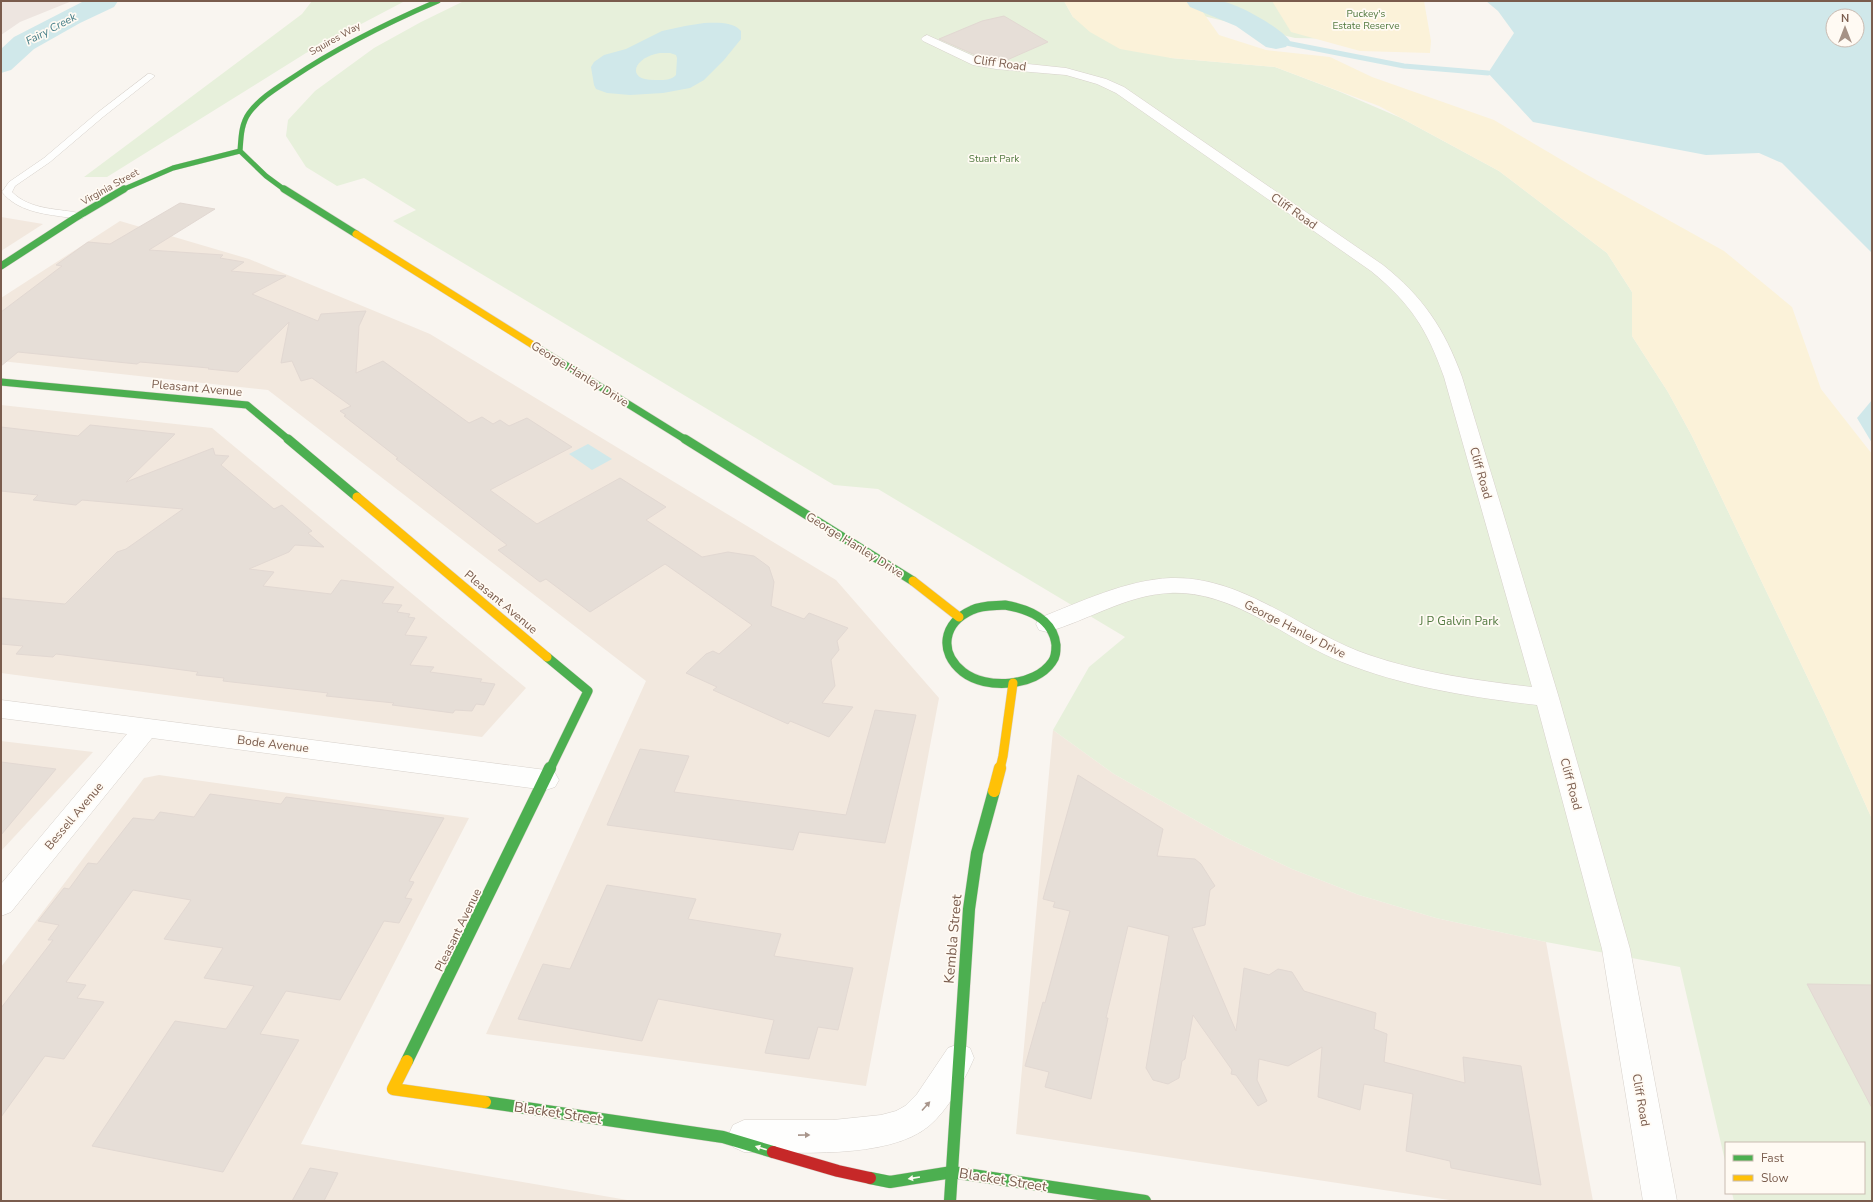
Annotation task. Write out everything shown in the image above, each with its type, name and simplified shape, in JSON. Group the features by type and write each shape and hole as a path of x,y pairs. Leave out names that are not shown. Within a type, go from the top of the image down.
{"main road":[{"name":"Squires Way","path":"240,151 245,119 252,110 289,79 328,55 380,27 438,1"},
{"name":"Virginia Street","path":"1,266 80,216 127,188 153,175 211,156 240,151"},
{"name":"George Hanley Drive","path":"240,151 253,166 270,181 906,577 960,617"},
{"name":"Pleasant Avenue","path":"1,382 247,405 588,691 546,780 393,1089"},
{"path":"1005,605 1021,608 1036,614 1047,624 1055,635 1057,648 1053,660 1044,670 1030,678 1013,683 995,683 978,679 963,672 952,662 946,650 946,638 950,627 960,617 980,608 1005,605"},
{"name":"Kembla Street","path":"950,1201 968,924 974,874 977,853 988,808 1003,756 1013,683"},
{"name":"Blacket Street","path":"393,1089 723,1137 838,1171 890,1182 952,1172 1145,1201"}],"street":[{"name":"Cliff Road","path":"927,38 961,56 977,62 1067,71 1088,76 1113,87 1377,268 1412,298 1425,314 1437,335 1444,352 1547,698 1616,950 1660,1201"},
{"name":"George Hanley Drive","path":"1047,624 1141,590 1157,587 1189,586 1239,600 1326,646 1402,674 1458,686 1547,698"},
{"name":"Bode Avenue","path":"1,709 546,780"},
{"name":"Bessell Avenue","path":"1,904 146,728"},
{"name":"Blacket Street","path":"723,1137 847,1135 877,1131 898,1126 916,1117 930,1102 960,1057"}],"lane":[{"path":"80,216 32,208 12,199 7,192 12,184 47,160 100,115 151,76"}],"shaded area":[{"path":"1,1 72,1 20,22 1,35"},
{"path":"1,217 43,224 1,251"},
{"path":"120,221 249,259 430,334 836,580 939,698 866,1086 486,1034 646,681 268,390 1,361 1,298"},
{"path":"1,405 212,428 526,688 482,737 1,673"},
{"path":"1053,730 1114,774 1227,838 1292,869 1359,895 1436,918 1546,942 1593,1201 1456,1201 1016,1134"},
{"path":"1,741 93,752 1,851"},
{"path":"159,775 469,818 301,1144 633,1201 1,1201 1,967 144,778"}],"green space":[{"path":"312,1 405,1 306,53 107,177 84,177 302,14"},
{"path":"464,1 1064,1 1073,17 1171,58 1275,67 1338,91 1401,118 1499,171 1607,253 1632,292 1632,336 1668,392 1692,436 1825,714 1872,819 1872,1201 1734,1201 1732,1194 1865,1194 1865,1142 1725,1142 1725,1161 1680,967 1546,942 1436,918 1359,895 1292,869 1227,838 1114,774 1053,730 1089,667 1125,637 878,489 834,485 393,221 416,210 364,178 337,186 306,167 286,136 288,120 315,91 374,48 421,22"},
{"name":"Puckey's Estate Reserve","path":"1141,1 1399,1 1399,40 1295,38"}],"sand":[{"path":"1064,1 1195,1 1219,35 1266,50 1330,57 1372,77 1494,120 1582,172 1724,251 1792,307 1821,389 1872,454 1872,819 1825,714 1692,436 1668,392 1632,336 1632,292 1607,253 1499,171 1379,106 1275,67 1171,58 1120,49 1090,32 1073,17"},
{"name":"Puckey's Estate Reserve","path":"1272,1 1424,1 1431,41 1430,53 1360,51 1291,32"}],"water":[{"path":"1486,1 1872,1 1872,253 1782,163 1759,153 1706,155 1533,122 1488,73 1514,33 1498,11"},
{"path":"704,23 729,24 741,31 741,39 724,60 704,80 690,88 663,93 630,95 607,93 596,89 591,67 594,62 604,55 626,49 662,31","holes":["670,53 676,55 677,58 676,75 672,78 663,80 647,80 640,77 637,73 636,69 644,59 651,55"]},
{"path":"1872,400 1872,443 1857,418"},
{"path":"588,444 612,459 592,470 569,454"}],"building":[{"path":"1004,16 1048,42 1007,60 982,58 939,39 982,21"},
{"path":"180,203 215,209 149,250 223,255 220,258 244,262 231,271 286,276 252,294 318,321 321,314 366,311 359,326 356,373 383,361 469,423 482,417 493,424 500,420 509,426 527,418 572,447 490,490 537,524 620,478 666,507 646,520 702,557 728,552 754,556 769,567 774,582 771,606 804,619 809,613 848,628 837,641 839,650 831,660 835,686 822,703 853,707 829,737 790,721 788,724 713,690 717,687 686,673 706,654 713,651 719,654 752,625 665,564 590,612 546,579 540,582 498,550 507,545 396,459 398,458 344,416 346,415 340,411 351,406 312,378 301,381 292,361 281,363 289,322 238,372 208,369 209,368 140,362 137,364 18,352 1,366 1,312 62,266 56,265 88,242 110,244"},
{"path":"90,425 175,434 126,482 213,448 215,455 229,456 221,465 274,509 282,505 312,531 308,533 324,547 295,545 289,552 249,569 274,572 263,586 331,594 341,580 394,587 382,603 402,605 397,612 410,614 408,617 415,618 405,635 427,637 410,665 434,667 430,672 482,679 480,682 495,684 484,705 476,704 472,711 455,710 453,713 392,705 394,703 326,696 328,693 223,681 224,678 196,675 198,672 56,654 53,657 16,654 23,646 1,644 1,598 65,604 117,552 126,549 183,509 82,500 76,505 33,500 38,495 1,491 1,427 78,436"},
{"path":"875,710 916,715 885,843 799,832 793,850 607,825 640,749 689,756 674,792 846,815"},
{"path":"1,762 56,769 1,835"},
{"path":"1078,775 1163,829 1157,856 1195,859 1201,864 1215,886 1210,890 1205,925 1192,928 1236,1031 1244,968 1269,975 1278,969 1292,972 1304,991 1376,1013 1374,1029 1387,1034 1384,1062 1465,1083 1463,1057 1521,1066 1541,1185 1451,1168 1450,1161 1406,1151 1413,1094 1364,1084 1360,1110 1318,1097 1322,1047 1288,1066 1259,1059 1257,1080 1267,1101 1258,1106 1236,1075 1231,1074 1232,1070 1193,1015 1185,1059 1182,1061 1179,1078 1168,1084 1153,1080 1146,1068 1169,936 1128,926 1106,1018 1108,1018 1091,1099 1045,1087 1049,1072 1025,1066 1043,1002 1045,1003 1070,911 1053,907 1055,902 1043,899"},
{"path":"210,794 281,804 286,797 444,818 409,881 414,882 405,898 412,899 399,923 384,921 340,1000 286,991 260,1034 299,1040 223,1172 92,1146 175,1021 226,1029 254,986 204,978 223,948 164,939 191,900 133,890 66,982 86,985 77,998 104,1002 64,1059 45,1056 1,1117 1,1008 53,940 48,940 59,925 38,921 64,888 69,889 88,863 97,864 133,818 154,820 160,812 194,817"},
{"path":"607,885 696,899 688,919 781,934 774,956 853,968 838,1030 818,1027 809,1059 765,1053 774,1020 658,999 642,1041 518,1019 543,964 570,969"},
{"path":"1807,984 1872,985 1872,1108"},
{"path":"310,1168 338,1173 324,1201 292,1201"}],"waterway":[{"name":"Fairy Creek","path":"1,64 24,43 71,17 105,1"},
{"path":"1199,1 1245,20 1276,41"},
{"path":"1276,41 1404,66 1488,73"}],"traffic: fast":[{"path":"356,234 295,197 252,164 240,151 244,122 253,108 263,99 302,71 359,38 438,1"},
{"path":"1,266 93,206 132,185 184,164 240,151"},
{"path":"533,345 913,581"},
{"path":"1,382 247,405 357,497"},
{"path":"1005,605 1029,611 1037,615 1045,623 1055,639 1056,651 1053,660 1047,668 1038,674 1016,682 994,683 970,676 963,672 949,656 947,638 950,630 955,622 972,610 1005,605"},
{"path":"407,1061 588,691 547,657"},
{"path":"950,1201 969,909 977,853 994,791"},
{"path":"485,1102 723,1137 773,1152"},
{"path":"870,1178 890,1182 952,1172 1145,1201"}],"traffic: slow":[{"path":"356,234 533,345"},
{"path":"357,497 547,657"},
{"path":"913,581 959,617"},
{"path":"994,791 1003,756 1013,683"},
{"path":"407,1061 393,1089 485,1102"}],"traffic: jam":[{"path":"773,1152 838,1171 870,1178"}],"park label":[{"name":"Stuart Park","path":"994,159"},
{"name":"J P Galvin Park","path":"1459,621"}]}
